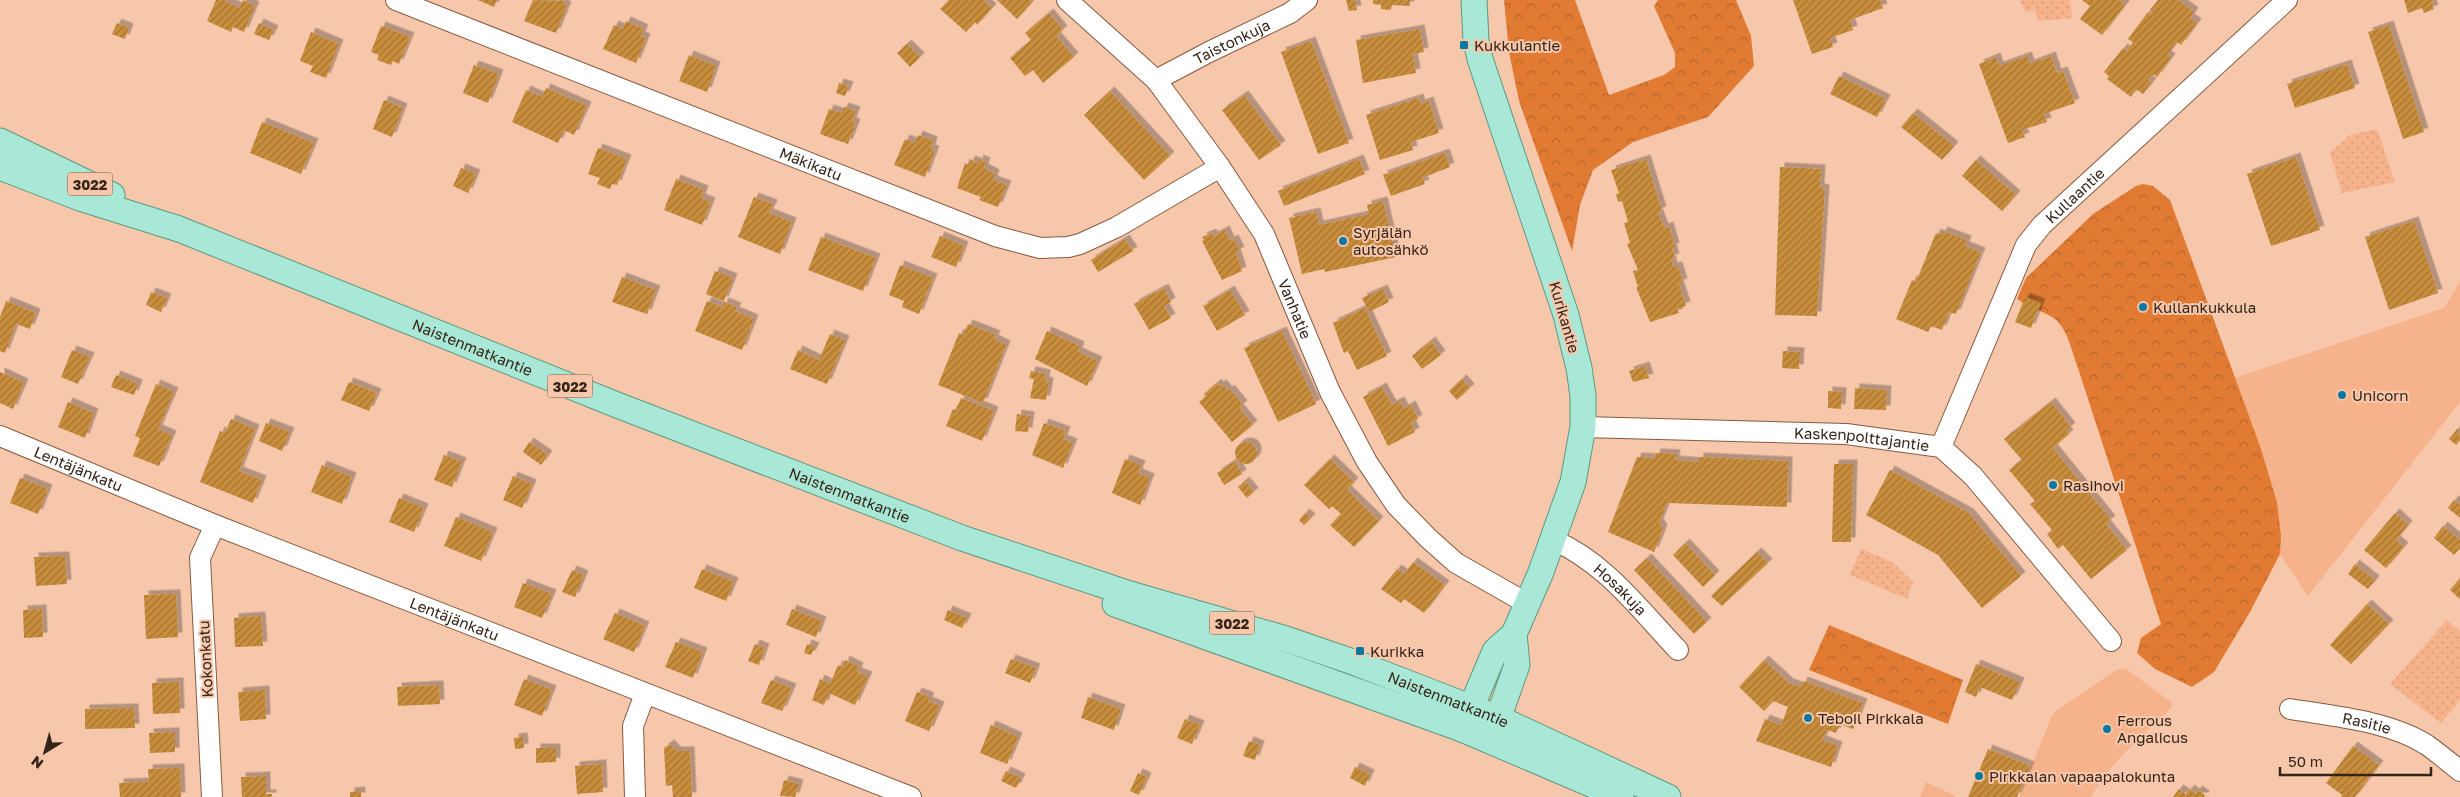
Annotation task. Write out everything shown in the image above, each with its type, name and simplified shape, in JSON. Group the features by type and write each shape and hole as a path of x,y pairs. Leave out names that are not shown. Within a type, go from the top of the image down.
{"main road":[{"name":"Kurikantie","path":"1467,718 1495,651 1514,634 1528,604 1573,482 1583,427 1583,396 1579,368 1568,322 1480,59 1476,42 1474,0"},
{"name":"Naistenmatkantie","path":"0,141 179,229 617,405 962,538 1130,594 1286,639 1356,663 1467,718 1668,797"},
{"name":"Naistenmatkantie","path":"0,168 80,198 179,229"},
{"path":"1494,729 1517,665 1514,634"},
{"name":"Naistenmatkantie","path":"1494,729 1621,797"}],"street":[{"name":"Mäkikatu","path":"396,0 995,236 1040,248 1068,247 1097,238 1220,167"},
{"name":"Vanhatie","path":"1067,0 1156,80 1220,167 1264,234 1330,392 1367,462 1396,506 1456,564 1528,604"},
{"name":"Taistonkuja","path":"1156,80 1209,52 1290,14 1307,0"},
{"name":"Kullaantie","path":"1941,447 2026,245 2042,224 2287,0"},
{"name":"Kaskenpolttajantie","path":"1583,427 1839,433 1941,447 1973,476 2111,641"},
{"name":"Lentäjänkatu","path":"0,436 215,524 911,797"},
{"name":"Kokonkatu","path":"212,797 200,558 215,524"},
{"name":"Hosakuja","path":"1553,540 1574,549 1602,569 1678,650"},
{"path":"635,797 633,726 645,694"},
{"name":"Rasitie","path":"2290,709 2346,718 2402,733 2426,745 2460,771"}],"shaded area":[{"path":"2020,0 2070,0 2072,18 2039,21 2034,9 2026,13"},
{"path":"2377,129 2395,182 2342,193 2330,153 2350,135"},
{"path":"2460,281 2460,402 2308,596 2280,554 2277,502 2234,378 2444,308"},
{"path":"1861,549 1892,562 1913,582 1907,599 1850,575"},
{"path":"2447,620 2460,631 2460,700 2441,723 2390,684"},
{"path":"2125,668 2171,702 2172,707 2118,760 2091,797 2019,797 2053,713 2116,670"},
{"path":"1926,782 1956,796 1920,797"}],"green space":[{"path":"1504,0 1575,0 1609,95 1664,75 1675,67 1675,53 1654,6 1658,0 1736,0 1751,36 1754,66 1708,117 1633,142 1593,170 1580,205 1572,251 1519,101 1509,52"},
{"path":"2143,184 2153,186 2170,200 2260,446 2277,502 2281,536 2280,554 2250,612 2214,672 2192,687 2155,669 2137,653 2141,638 2161,624 2070,345 2065,332 2057,321 2017,299 2026,278 2093,214 2136,186"},
{"path":"1829,625 1963,680 1948,724 1809,670"}],"building":[{"path":"216,0 223,0 240,8 243,0 255,6 244,32 233,27 231,32 207,21"},
{"path":"478,0 497,0 494,7"},
{"path":"533,0 565,1 564,5 567,6 556,33 524,21"},
{"path":"949,0 983,0 992,8 977,25 975,22 966,32 940,9"},
{"path":"997,0 1030,0 1032,2 1017,19"},
{"path":"1346,0 1355,0 1357,10 1349,11"},
{"path":"1373,0 1410,0 1410,6 1392,5 1391,10 1381,9 1381,5 1373,4"},
{"path":"1793,0 1880,0 1883,8 1850,20 1853,30 1830,38 1833,47 1812,54"},
{"path":"2082,0 2119,0 2125,5 2102,35 2080,19 2090,6"},
{"path":"2158,0 2178,0 2194,12 2190,18 2197,23 2181,45 2177,42 2167,55 2171,58 2157,77 2153,74 2148,80 2152,82 2143,94 2136,89 2131,97 2107,79 2109,76 2104,72 2123,48 2127,51 2133,42 2128,39 2148,12 2152,15 2153,13 2150,10"},
{"path":"2404,0 2438,0 2431,2 2434,9 2424,13 2422,8 2408,13"},
{"path":"1049,13 1063,30 1056,36 1074,57 1043,83 1033,70 1025,76 1010,58 1031,40 1025,33"},
{"path":"626,21 644,29 641,36 646,38 636,63 603,49 614,25 623,29"},
{"path":"117,23 129,28 125,39 112,34"},
{"path":"259,23 274,30 269,40 254,34"},
{"path":"2389,25 2424,132 2403,139 2368,32"},
{"path":"381,26 410,37 399,64 393,61 391,65 377,60 379,55 371,52"},
{"path":"1420,29 1424,52 1413,54 1416,73 1363,83 1356,40"},
{"path":"311,32 339,44 326,78 310,72 313,66 300,61"},
{"path":"1311,41 1349,143 1318,154 1281,52"},
{"path":"907,44 920,57 910,67 897,53"},
{"path":"689,55 716,66 707,92 679,81"},
{"path":"2027,56 2030,64 2051,56 2057,73 2063,71 2075,103 2044,114 2047,122 2022,130 2025,137 2008,143 1979,64 1996,57 1999,66"},
{"path":"2347,64 2355,88 2295,108 2287,84"},
{"path":"474,65 499,74 488,103 463,93"},
{"path":"1839,76 1886,99 1877,117 1830,94"},
{"path":"839,83 849,86 845,96 836,93"},
{"path":"546,88 587,106 574,135 564,130 558,143 512,122 526,90 542,97"},
{"path":"1110,91 1170,156 1144,180 1084,115"},
{"path":"1244,95 1281,145 1259,160 1222,110"},
{"path":"1419,98 1421,104 1429,101 1439,133 1411,142 1413,150 1380,160 1366,115"},
{"path":"384,100 403,108 392,137 373,129"},
{"path":"844,107 856,111 852,122 856,123 848,144 820,134 829,109 841,113"},
{"path":"1913,113 1954,146 1942,160 1901,127"},
{"path":"262,122 314,143 301,174 250,153"},
{"path":"918,135 933,141 931,149 935,150 925,177 894,165 905,139 915,143"},
{"path":"598,148 627,159 617,185 612,184 610,189 597,184 600,178 588,174"},
{"path":"1445,153 1450,167 1422,178 1425,184 1391,196 1383,175"},
{"path":"2296,157 2320,230 2271,246 2247,174"},
{"path":"979,159 986,162 984,168 995,174 993,180 1007,185 998,207 979,200 981,197 957,188 965,163 968,165 971,160 978,163"},
{"path":"1359,159 1365,174 1284,206 1278,191"},
{"path":"1646,159 1662,211 1658,212 1664,228 1669,226 1675,247 1672,248 1675,258 1671,259 1673,267 1678,266 1683,283 1679,284 1686,306 1677,309 1679,313 1650,322 1636,287 1638,287 1633,271 1638,270 1627,244 1630,243 1624,223 1628,222 1622,201 1618,202 1616,194 1619,193 1611,170"},
{"path":"1976,160 2016,195 2002,211 1962,176"},
{"path":"1780,167 1821,169 1820,188 1825,189 1817,316 1775,315"},
{"path":"461,168 476,174 468,193 453,186"},
{"path":"676,179 704,190 701,198 711,202 702,225 664,210"},
{"path":"754,197 773,204 769,213 792,222 780,254 738,237"},
{"name":"Syrjälän autosähkö","path":"1383,201 1396,257 1325,272 1324,269 1302,274 1289,218 1316,212 1319,225 1369,214 1367,205"},
{"path":"2414,221 2438,293 2389,310 2365,237"},
{"path":"1225,230 1230,241 1234,239 1240,251 1236,253 1242,271 1222,280 1202,241 1204,240 1202,237 1212,233 1213,236"},
{"path":"1943,231 1967,240 1965,246 1981,252 1956,314 1949,312 1942,330 1931,326 1928,332 1896,319 1912,280 1916,282 1936,233 1941,235"},
{"path":"940,236 964,246 956,267 931,257"},
{"path":"821,237 876,258 863,291 808,270"},
{"path":"1125,239 1133,251 1098,272 1091,260"},
{"path":"900,265 933,278 919,314 902,307 904,301 889,295"},
{"path":"715,271 733,278 724,301 706,294"},
{"path":"622,277 656,290 647,314 612,302"},
{"path":"1164,288 1171,302 1164,306 1171,318 1149,330 1134,304"},
{"path":"1383,289 1389,302 1369,312 1362,298"},
{"path":"1230,290 1245,315 1217,331 1203,306"},
{"path":"151,292 167,298 161,312 146,305"},
{"path":"2025,297 2041,303 2031,328 2015,322"},
{"path":"6,301 36,313 30,329 16,324 5,353 0,351 0,317"},
{"path":"707,301 722,307 724,302 737,307 735,311 754,319 742,350 695,331"},
{"path":"1365,308 1387,356 1357,370 1348,351 1344,353 1333,323"},
{"path":"968,324 996,335 994,339 1006,345 983,403 938,385 959,333 963,335"},
{"path":"1047,331 1080,346 1078,352 1098,361 1087,386 1035,359"},
{"path":"1282,331 1316,404 1278,422 1244,348"},
{"path":"830,334 845,340 827,384 790,369 798,350 819,360"},
{"path":"1431,341 1441,355 1422,369 1412,356"},
{"path":"72,350 90,357 78,384 61,377"},
{"path":"1783,351 1800,352 1799,369 1782,368"},
{"path":"1645,366 1649,378 1633,382 1629,371"},
{"path":"1031,371 1046,374 1045,381 1049,382 1046,400 1030,398 1034,379 1029,378"},
{"path":"0,372 24,383 13,409 0,403"},
{"path":"116,375 138,384 134,395 111,387"},
{"path":"1462,379 1470,388 1457,400 1449,391"},
{"path":"349,382 377,393 369,411 341,400"},
{"path":"1217,383 1219,386 1222,384 1228,391 1230,389 1243,405 1239,408 1253,425 1232,442 1199,402 1206,396 1204,394"},
{"path":"156,384 174,392 158,429 172,435 159,466 133,456 140,438 135,436"},
{"path":"1382,387 1392,405 1400,401 1404,409 1411,405 1418,419 1411,423 1415,432 1388,446 1363,397"},
{"path":"1855,388 1887,390 1886,410 1854,409"},
{"path":"1828,391 1842,392 1841,409 1828,408"},
{"path":"961,398 994,411 982,441 946,426 953,409 956,410"},
{"path":"68,402 94,413 85,438 58,427"},
{"name":"Rasihovi","path":"2051,402 2071,427 2066,431 2069,434 2053,448 2111,520 2106,524 2127,550 2091,579 2063,545 2058,549 2047,534 2052,530 2030,504 2035,501 2009,470 2022,460 2004,439"},
{"path":"1017,414 1030,416 1028,432 1015,431"},
{"path":"231,419 255,429 239,471 262,480 253,503 200,482 220,431 225,433"},
{"path":"266,423 290,432 282,451 259,441"},
{"path":"1044,423 1066,431 1063,439 1073,443 1063,468 1032,455"},
{"path":"2458,428 2460,440 2456,445 2449,439"},
{"path":"529,442 548,455 541,465 523,452"},
{"path":"1246,442 1254,445 1257,453 1254,461 1246,464 1238,461 1235,453 1238,445"},
{"path":"1656,453 1676,454 1675,460 1699,462 1699,457 1788,461 1787,507 1667,503 1659,523 1663,529 1654,552 1608,532 1637,457 1655,458"},
{"path":"444,455 462,462 452,487 434,480"},
{"path":"1125,459 1141,465 1138,473 1150,478 1140,505 1112,493"},
{"path":"1330,459 1354,482 1347,490 1379,521 1354,547 1330,525 1341,514 1332,506 1329,509 1304,485"},
{"path":"1235,461 1242,474 1224,485 1217,473"},
{"path":"1834,464 1853,464 1851,542 1832,542"},
{"path":"322,465 352,477 342,504 311,492"},
{"path":"1890,470 1969,513 2021,576 1982,608 1938,555 1866,515"},
{"path":"513,476 532,484 522,508 503,500"},
{"path":"20,478 48,489 38,514 10,503"},
{"path":"1245,481 1254,492 1247,498 1238,487"},
{"path":"399,498 424,508 414,532 389,522"},
{"path":"2454,500 2460,505 2460,518 2448,508"},
{"path":"1305,513 1311,518 1304,525 1299,520"},
{"path":"2395,513 2408,525 2396,540 2404,547 2386,568 2364,550"},
{"path":"456,517 493,532 481,561 444,546"},
{"path":"2443,526 2460,540 2460,548 2454,555 2434,538"},
{"path":"1685,543 1715,575 1703,587 1673,555"},
{"path":"1757,552 1768,563 1722,606 1711,596"},
{"path":"65,556 67,584 36,586 34,557"},
{"path":"1647,558 1707,622 1694,634 1634,570"},
{"path":"1413,562 1445,585 1424,613 1404,599 1401,603 1381,589 1397,569 1404,574"},
{"path":"2355,564 2375,580 2368,589 2348,574"},
{"path":"702,569 734,582 726,601 694,588"},
{"path":"572,570 584,575 575,597 562,592"},
{"path":"2460,578 2460,599 2450,590"},
{"path":"523,583 552,594 542,618 514,607"},
{"path":"176,594 178,637 146,639 144,595"},
{"path":"2367,604 2389,624 2351,664 2330,645"},
{"path":"42,609 43,637 24,638 23,610"},
{"path":"792,609 822,621 816,637 786,625"},
{"path":"948,610 967,618 962,628 944,620"},
{"path":"615,613 645,626 634,652 603,639"},
{"path":"261,616 263,646 235,647 234,618"},
{"path":"676,642 703,652 693,678 665,667"},
{"path":"755,644 765,648 759,665 748,661"},
{"path":"807,644 815,647 811,655 804,653"},
{"path":"1011,659 1036,668 1030,683 1005,673"},
{"path":"845,660 859,667 857,672 868,676 855,705 829,693 824,705 812,700 820,679 830,684 838,665 843,667"},
{"path":"1764,660 1789,683 1801,687 1803,681 1863,703 1853,729 1840,724 1836,733 1827,730 1822,740 1838,746 1831,767 1756,741 1765,719 1781,725 1788,707 1773,701 1764,711 1739,687"},
{"path":"1976,664 2020,682 2012,700 1980,687 1976,697 1965,692"},
{"path":"524,679 552,690 542,716 514,705"},
{"path":"771,680 792,688 782,711 761,703"},
{"path":"179,682 180,713 153,714 152,683"},
{"path":"439,685 440,704 398,706 397,687"},
{"path":"265,690 266,719 240,721 238,692"},
{"path":"917,692 930,697 928,701 940,706 929,731 905,721"},
{"path":"1088,697 1121,709 1114,730 1081,718"},
{"path":"134,708 135,728 85,729 85,709"},
{"path":"1185,719 1200,725 1192,744 1177,738"},
{"path":"991,725 1018,737 1007,764 980,753"},
{"path":"175,732 175,752 150,753 149,733"},
{"path":"523,737 524,748 515,749 514,738"},
{"path":"1249,741 1260,745 1255,760 1243,756"},
{"path":"670,744 676,751 690,751 692,797 673,797 672,785 666,786 664,748"},
{"path":"2353,746 2379,765 2355,797 2341,797 2342,795 2326,783"},
{"path":"536,748 556,748 556,762 536,763"},
{"path":"1988,749 2030,766 2017,797 1968,797"},
{"path":"602,764 603,792 577,794 575,766"},
{"path":"1355,767 1370,774 1365,786 1350,778"},
{"path":"180,768 181,797 120,797 119,783 149,782 148,769"},
{"path":"1006,771 1021,778 1016,788 1001,781"},
{"path":"1138,773 1147,777 1139,795 1130,791"},
{"path":"266,776 266,794 272,794 272,797 242,797 241,777"},
{"path":"784,780 799,784 795,797 780,796"},
{"path":"2179,789 2186,794 2190,789 2195,793 2198,790 2205,795 2204,797 2173,797"},
{"path":"361,791 361,797 350,797 350,792"}],"place":[{"name":"Kukkulantie","path":"1464,45"},
{"name":"Syrjälän autosähkö","path":"1343,241"},
{"name":"Kullankukkula","path":"2143,307"},
{"name":"Unicorn","path":"2342,395"},
{"name":"Rasihovi","path":"2053,485"},
{"name":"Kurikka","path":"1360,651"},
{"name":"Teboil Pirkkala","path":"1808,718"},
{"name":"Ferrous Angalicus","path":"2107,729"},
{"name":"Pirkkalan vapaapalokunta","path":"1979,776"}]}
